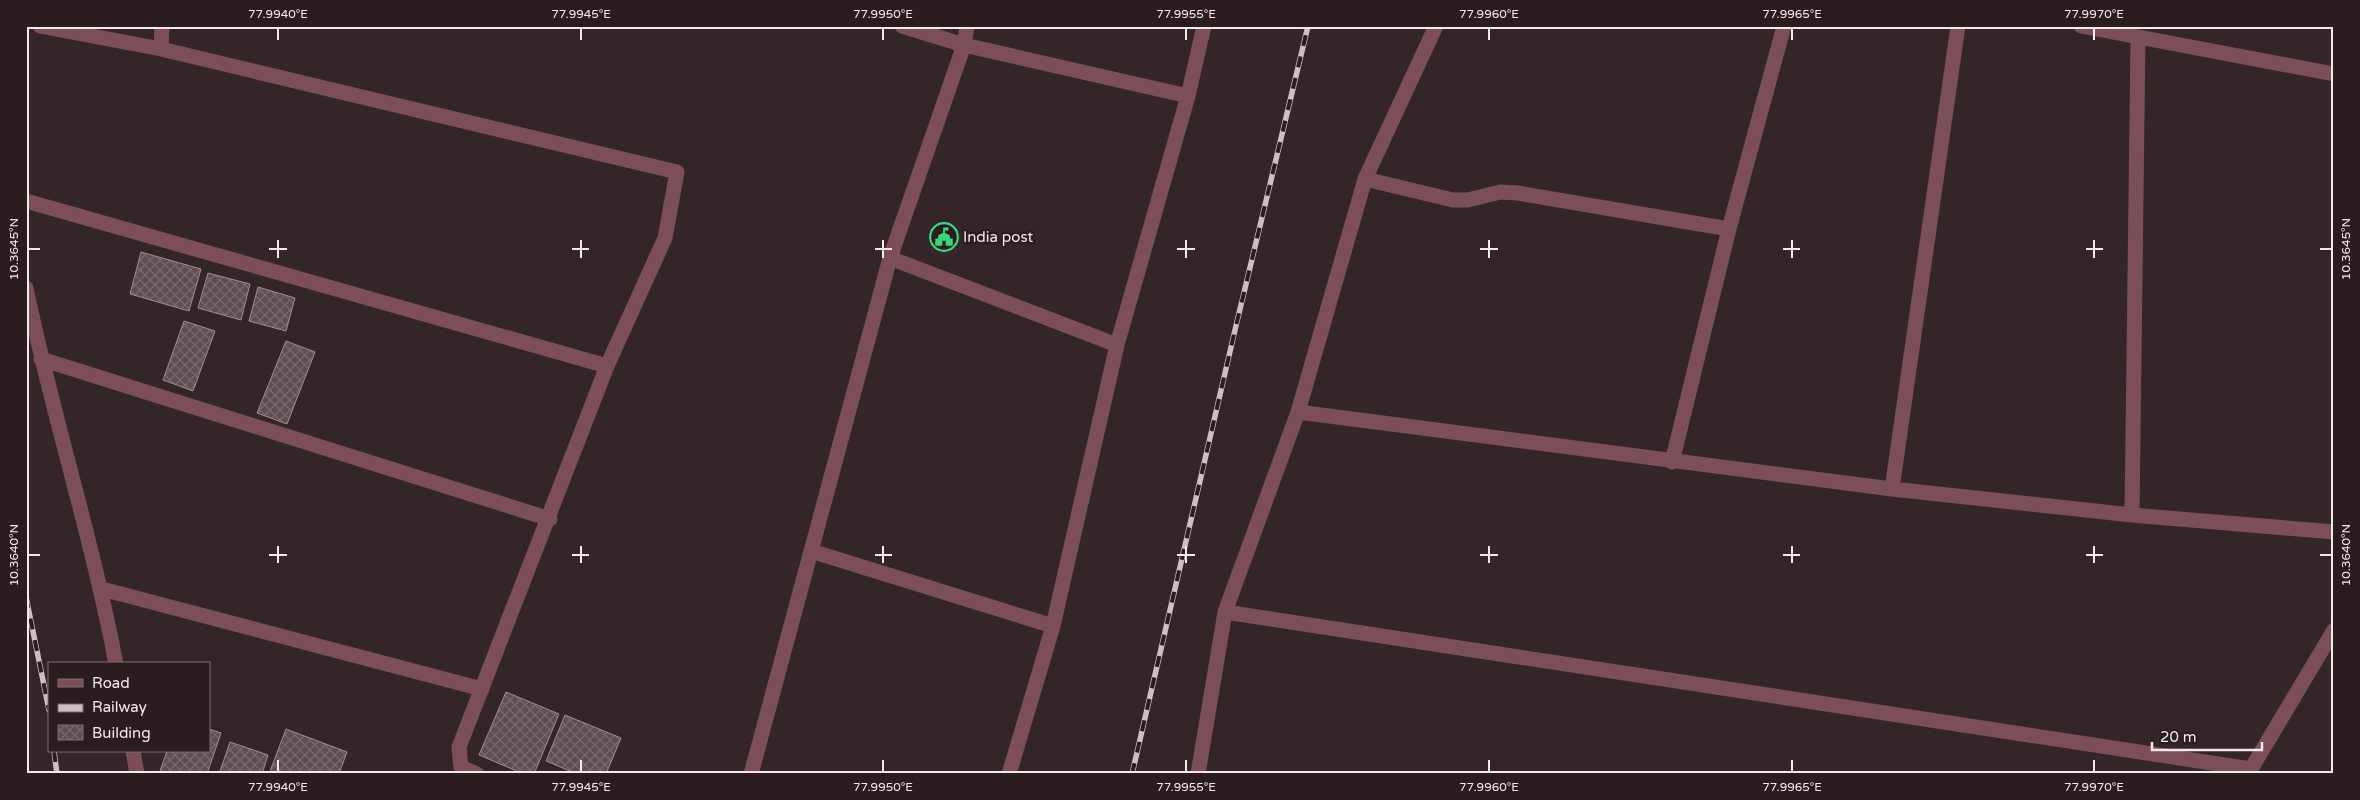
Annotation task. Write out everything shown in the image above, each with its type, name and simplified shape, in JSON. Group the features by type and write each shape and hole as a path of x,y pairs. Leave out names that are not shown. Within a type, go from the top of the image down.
{"street":[{"path":"40,26 162,49 677,172 665,238 607,366 550,518 459,747 461,768 477,774"},
{"path":"162,26 162,49"},
{"path":"902,26 964,44 1188,96"},
{"path":"751,774 890,258 964,44 967,26"},
{"path":"1009,774 1054,626 1117,345 1188,96 1204,26"},
{"path":"1198,774 1226,612 1298,412 1365,179 1436,26"},
{"path":"1672,462 1729,229 1784,26"},
{"path":"1892,489 1958,26"},
{"path":"2081,26 2334,74"},
{"path":"2132,515 2138,38"},
{"path":"1365,179 1452,200 1468,200 1500,192 1518,193 1729,229"},
{"path":"26,201 607,366"},
{"path":"890,258 1117,345"},
{"path":"26,288 41,359 102,589 116,662"},
{"path":"41,359 550,518"},
{"path":"1298,412 1672,462 1892,489 2132,515 2334,532"},
{"path":"811,551 1054,626"},
{"path":"102,589 482,689"},
{"path":"1226,612 2249,771 2334,630"},
{"path":"133,752 137,774"}],"building":[{"path":"141,252 201,269 189,311 130,294"},
{"path":"208,273 250,284 241,320 198,308"},
{"path":"258,287 295,298 286,331 249,321"},
{"path":"184,321 215,331 193,391 163,380"},
{"path":"286,341 315,352 287,424 257,413"},
{"path":"506,692 559,714 534,774 524,774 479,755"},
{"path":"565,715 621,738 606,774 577,774 546,761"},
{"path":"210,729 221,733 207,774 159,774 167,752 210,752"},
{"path":"286,729 347,752 339,774 269,774"},
{"path":"230,742 268,755 262,774 219,774"}],"railway":[{"path":"1132,774 1308,26"},
{"path":"26,597 48,705"},
{"path":"54,752 57,774"}],"place":[{"name":"India post","path":"944,237"}]}
